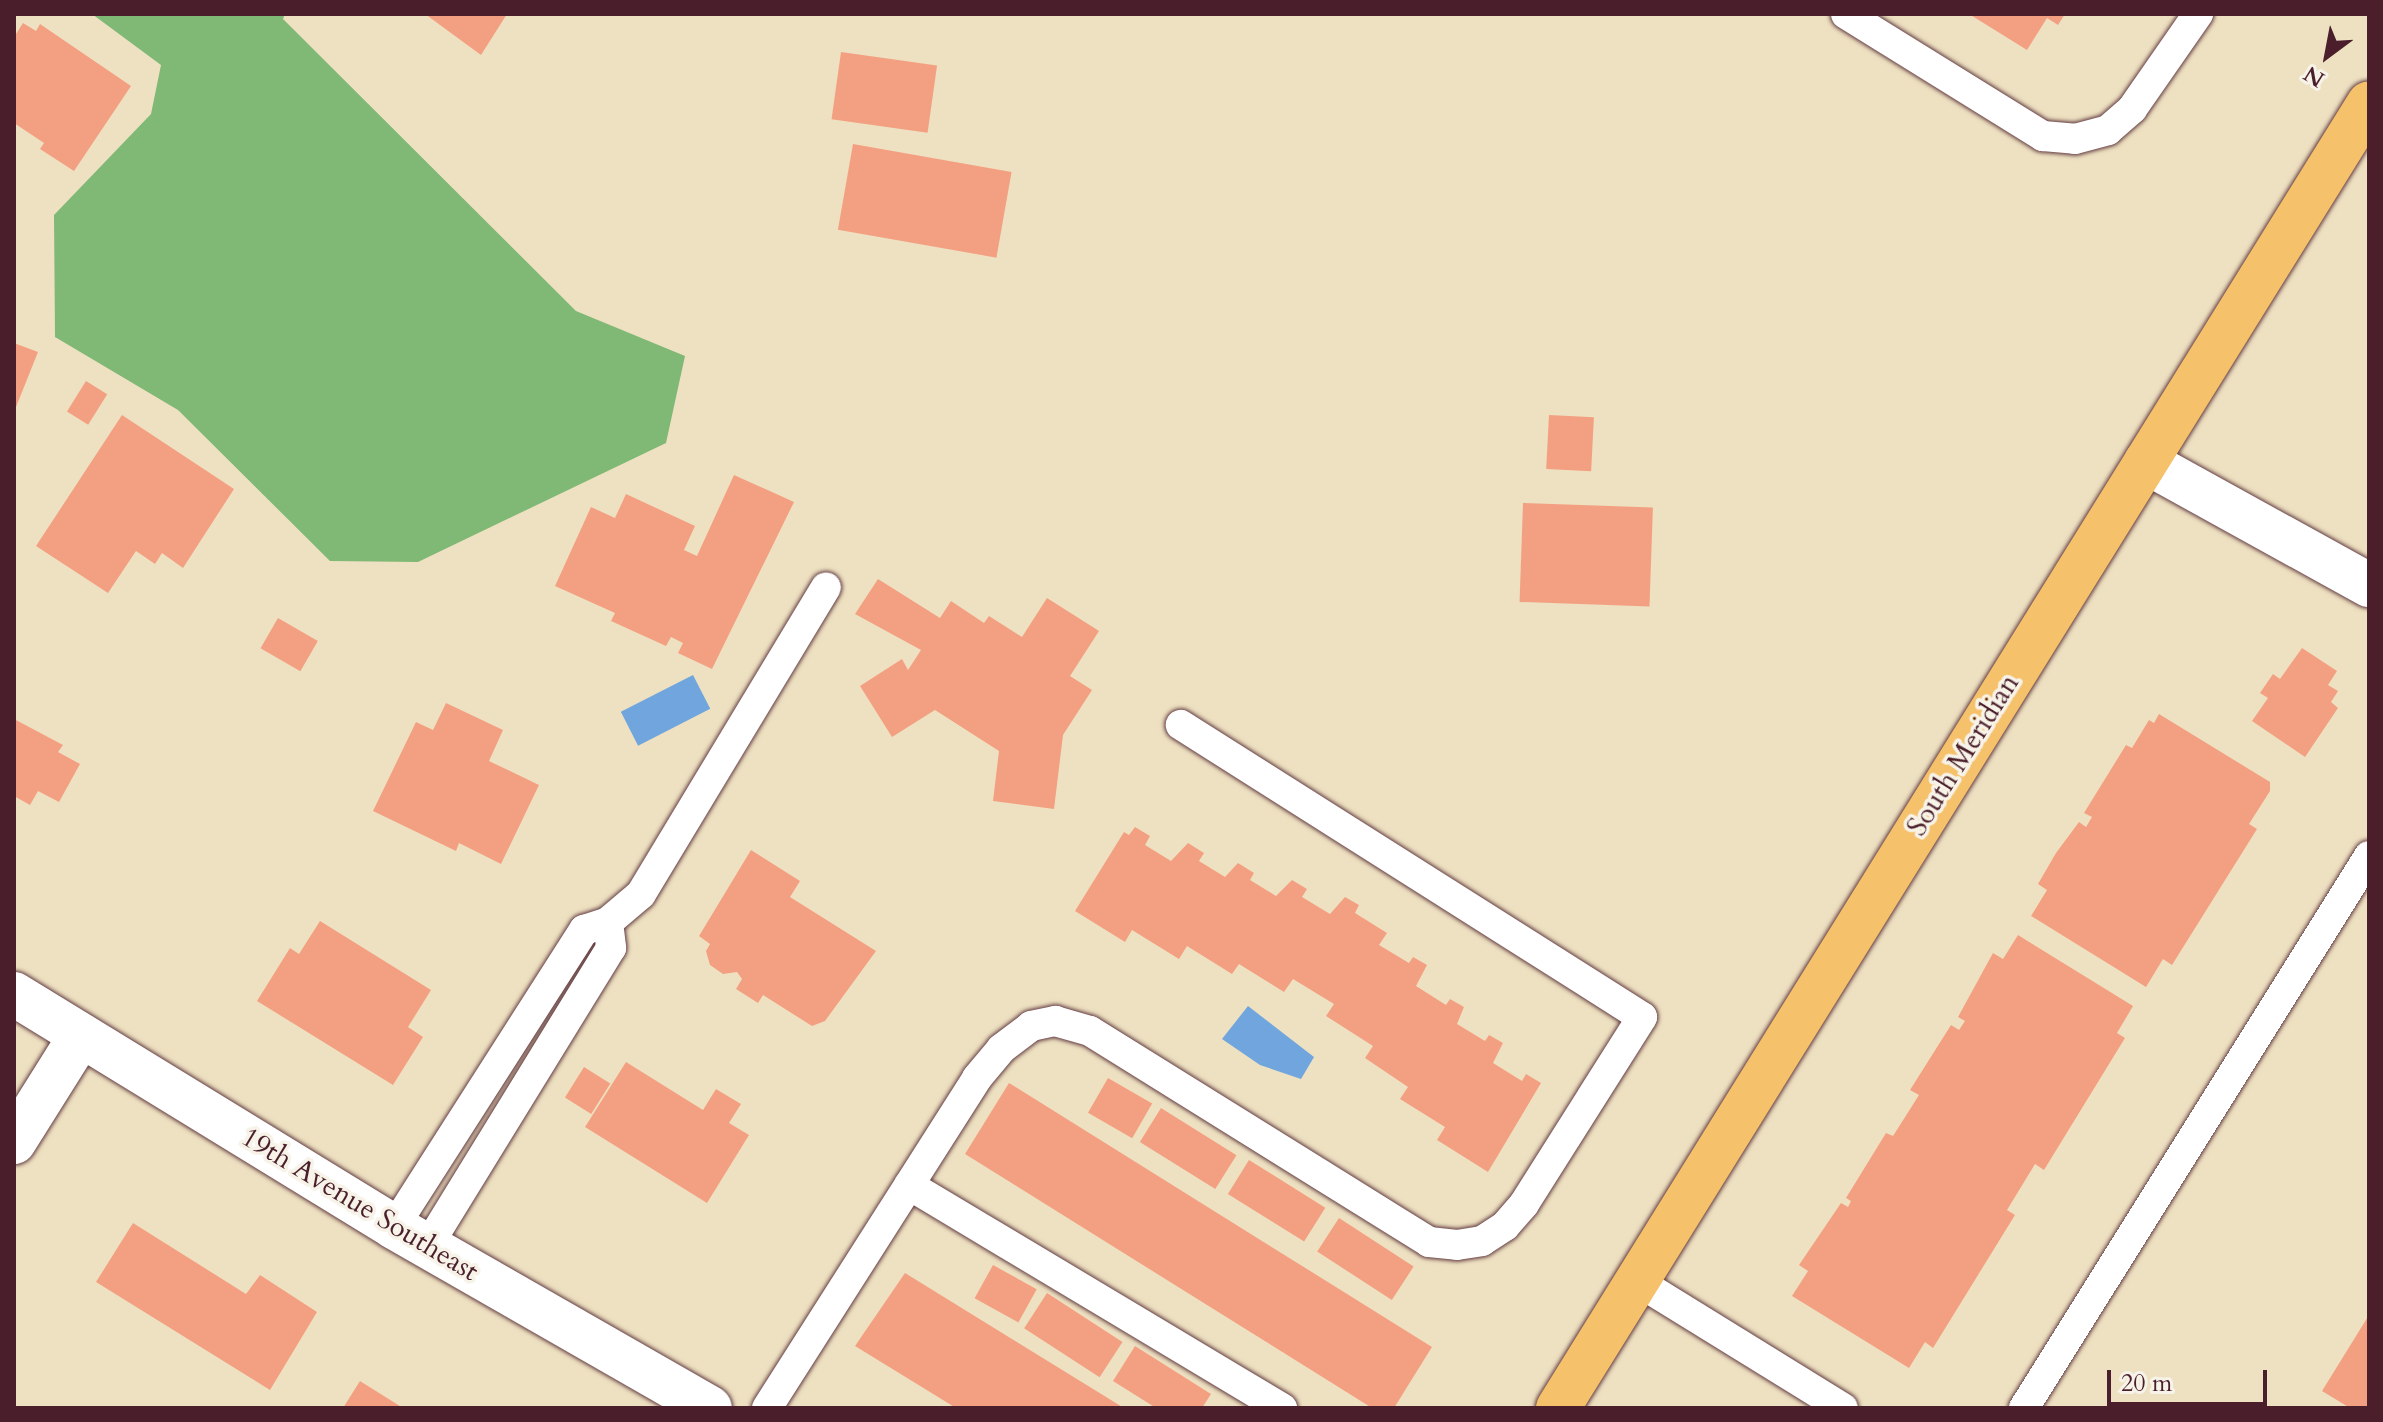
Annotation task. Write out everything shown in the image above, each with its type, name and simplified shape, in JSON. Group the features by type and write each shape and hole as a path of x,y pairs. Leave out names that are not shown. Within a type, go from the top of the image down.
{"main road":[{"name":"South Meridian","path":"1558,1408 2369,103"}],"street":[{"path":"2146,462 2369,585"},
{"name":"19th Avenue Southeast","path":"14,994 411,1236 710,1408"},
{"path":"14,1142 81,1035"}],"lane":[{"path":"1846,14 2043,136 2075,139 2108,130 2132,109 2198,14"},
{"path":"411,1236 611,948 608,922 641,894 826,587"},
{"path":"767,1408 909,1185 1001,1049 1031,1026 1055,1021 1121,1047 1429,1242 1482,1241 1505,1226 1524,1204 1642,1017 1181,725"},
{"path":"2024,1408 2369,856"},
{"path":"909,1185 1282,1408"},
{"path":"1637,1281 1843,1408"}],"green space":[{"path":"92,14 285,14 283,19 576,311 685,356 666,443 418,562 330,561 178,410 55,337 54,215 151,114 161,65"}],"water":[{"path":"693,675 710,709 638,746 621,712"},
{"path":"1248,1006 1314,1057 1301,1079 1260,1065 1222,1039"}],"building":[{"path":"425,14 507,14 481,55"},
{"path":"1969,14 2065,14 2058,25 2047,18 2027,50"},
{"path":"23,23 36,31 40,24 131,86 74,171 40,149 44,143 14,123 14,37"},
{"path":"841,52 937,65 928,133 832,119"},
{"path":"853,144 1012,172 996,258 838,230"},
{"path":"14,343 38,352 14,412"},
{"path":"86,381 107,394 88,425 67,412"},
{"path":"122,415 234,489 183,568 162,553 155,564 136,551 108,593 36,546"},
{"path":"1549,415 1594,417 1591,471 1546,469"},
{"path":"734,475 794,502 712,669 678,653 683,643 671,637 666,646 611,621 615,613 555,586 591,507 615,518 626,494 695,526 684,550 697,556"},
{"path":"1523,503 1653,508 1649,606 1520,602"},
{"path":"878,579 940,618 951,601 984,623 989,616 1022,637 1047,598 1099,631 1070,676 1092,690 1063,735 1054,809 993,801 999,751 935,710 892,737 860,686 902,659 908,670 921,650 855,614"},
{"path":"278,618 318,641 300,671 260,648"},
{"path":"2302,648 2337,671 2328,685 2338,691 2331,702 2338,708 2305,757 2252,721 2268,698 2260,693 2273,674 2280,679"},
{"path":"446,703 503,730 489,761 539,785 501,864 459,843 456,851 373,811 416,722 433,730"},
{"path":"2159,714 2270,782 2270,791 2249,824 2257,829 2172,965 2163,959 2146,987 2031,916 2047,890 2038,884 2056,853 2079,822 2086,827 2092,817 2084,813 2126,745 2132,748 2149,720 2154,723"},
{"path":"14,719 63,745 58,752 80,764 59,802 38,791 30,805 14,796"},
{"path":"1135,827 1150,836 1145,845 1171,861 1188,843 1204,853 1199,861 1225,877 1238,863 1254,873 1250,880 1276,896 1292,880 1307,889 1302,897 1330,914 1345,897 1359,905 1355,913 1387,933 1379,945 1409,963 1413,957 1427,965 1416,986 1446,1005 1450,999 1464,1007 1457,1024 1485,1041 1489,1035 1503,1043 1493,1063 1522,1081 1526,1074 1541,1083 1488,1172 1437,1140 1445,1127 1400,1099 1408,1087 1365,1058 1373,1046 1326,1016 1334,1004 1293,979 1284,992 1239,964 1232,974 1187,946 1179,959 1132,930 1125,942 1075,911 1124,832 1129,835"},
{"path":"751,850 800,881 790,897 876,951 825,1021 812,1026 763,995 758,1003 736,989 742,979 737,972 723,974 710,965 706,951 710,944 699,936"},
{"path":"320,921 431,990 408,1027 423,1037 393,1085 257,1001 290,948 299,954"},
{"path":"2018,935 2133,1006 2117,1033 2125,1038 2044,1170 2035,1164 2007,1210 2015,1215 1933,1348 1925,1342 1909,1368 1792,1296 1808,1271 1799,1265 1841,1203 1848,1207 1851,1201 1846,1198 1886,1133 1893,1136 1919,1095 1910,1090 1951,1025 1959,1030 1965,1021 1958,1017 1993,953 2003,959"},
{"path":"626,1062 703,1110 716,1089 741,1104 729,1123 749,1135 707,1203 585,1127"},
{"path":"584,1067 610,1083 591,1114 565,1098"},
{"path":"1108,1078 1152,1104 1132,1138 1088,1113"},
{"path":"1009,1083 1432,1347 1394,1408 1372,1408 965,1154"},
{"path":"1161,1108 1236,1155 1215,1189 1140,1142"},
{"path":"1249,1160 1325,1208 1304,1242 1228,1194"},
{"path":"1339,1218 1414,1266 1392,1300 1317,1252"},
{"path":"133,1223 246,1294 260,1275 317,1312 270,1390 96,1282"},
{"path":"993,1265 1037,1289 1018,1322 975,1298"},
{"path":"905,1273 1124,1408 956,1408 855,1346"},
{"path":"1047,1293 1122,1342 1100,1377 1024,1328"},
{"path":"2369,1315 2369,1408 2350,1408 2322,1391"},
{"path":"1135,1346 1211,1394 1202,1408 1156,1408 1113,1381"},
{"path":"360,1381 403,1408 343,1408"}]}
